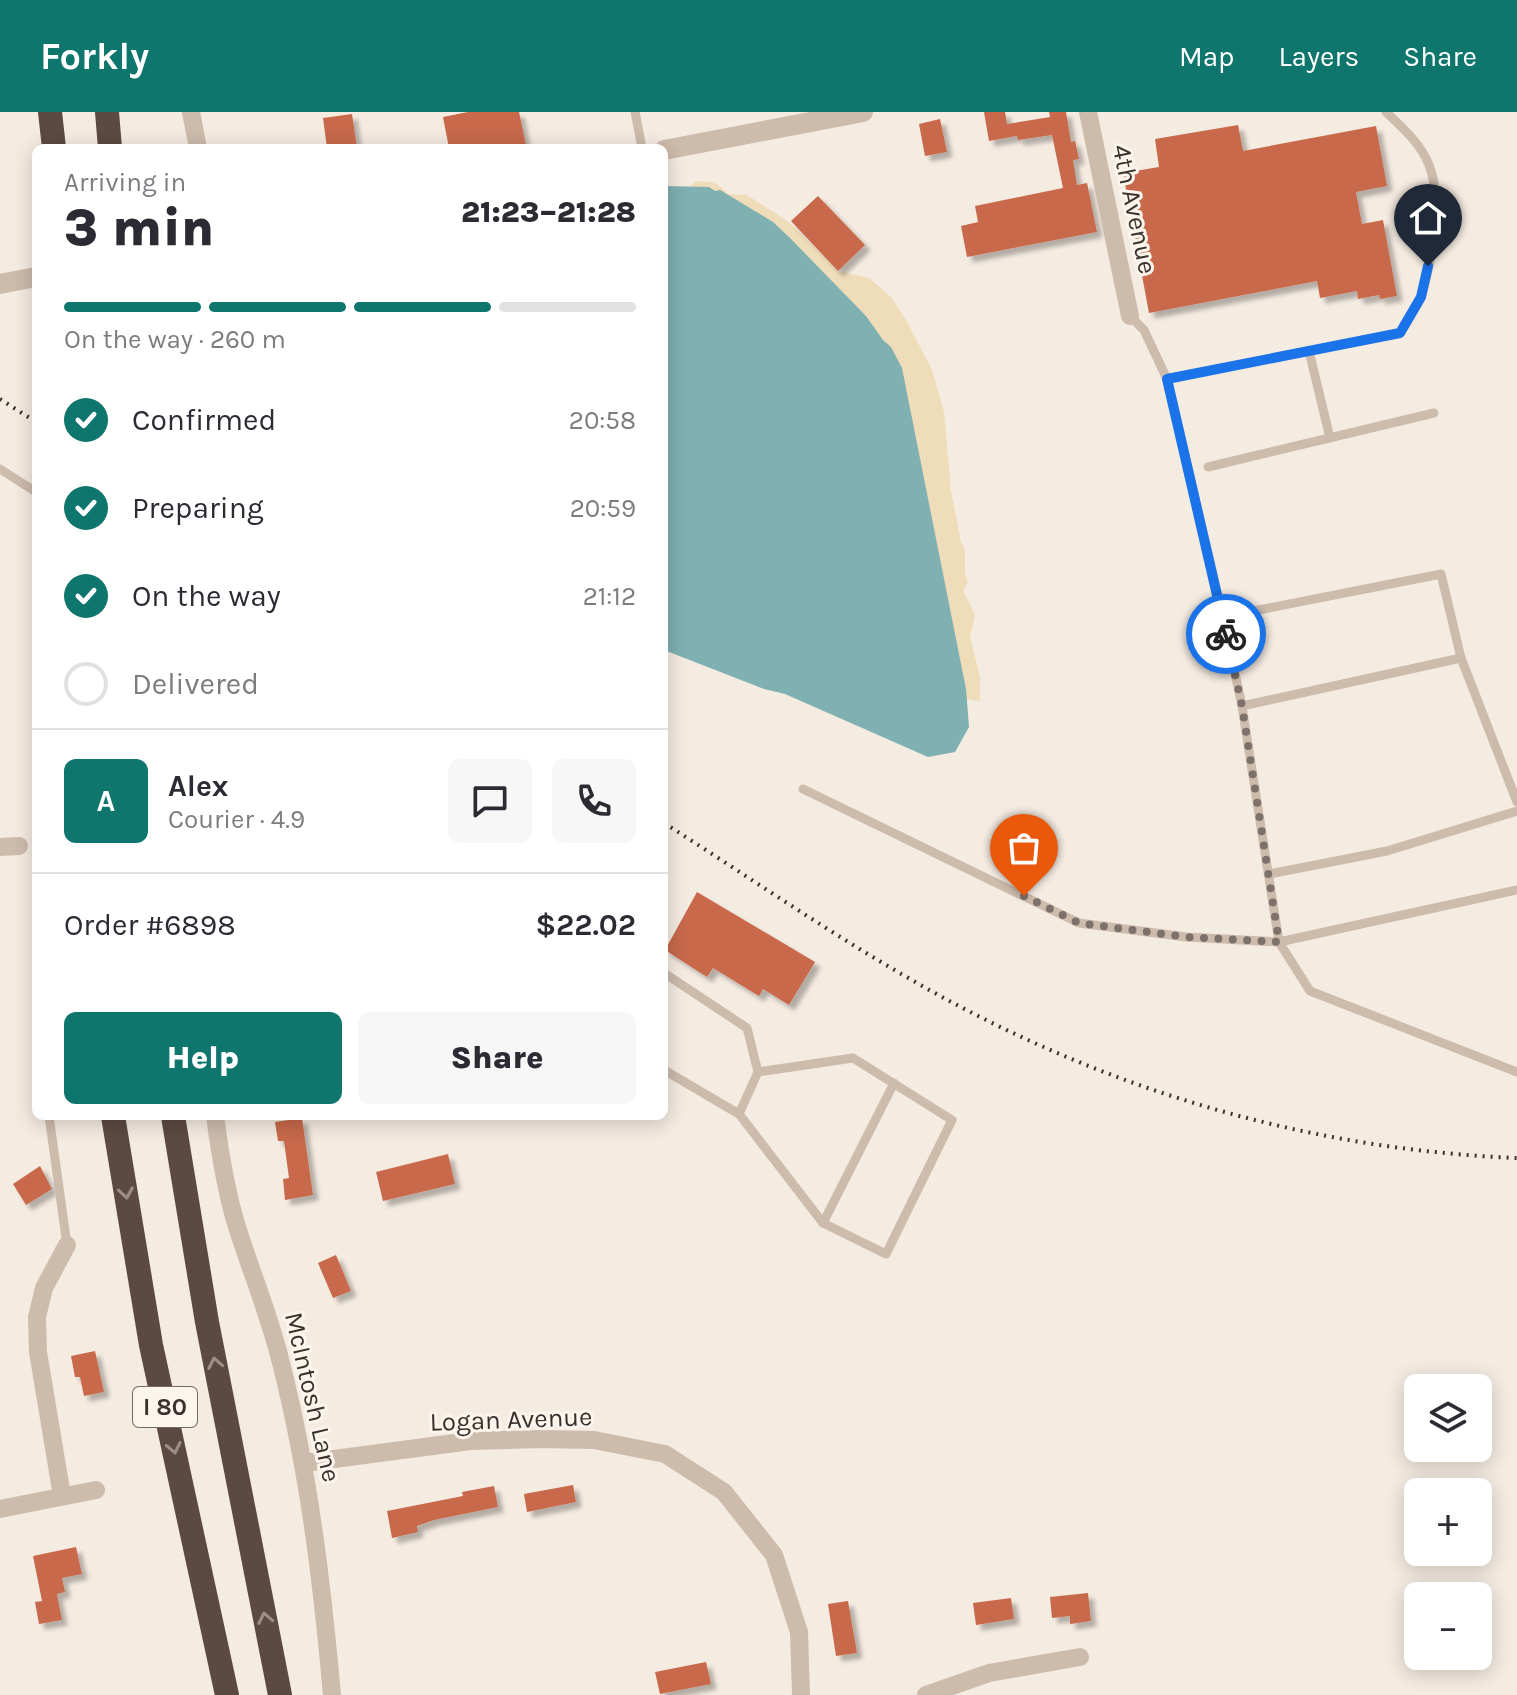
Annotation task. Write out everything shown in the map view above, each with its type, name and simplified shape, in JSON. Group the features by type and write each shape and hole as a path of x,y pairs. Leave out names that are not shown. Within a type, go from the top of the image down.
{"highway":[{"path":"50,112 54,144"},
{"path":"107,112 110,144"},
{"name":"I 80","path":"114,1120 151,1345 227,1695"},
{"name":"I 80","path":"172,1120 207,1322 280,1695"}],"street":[{"path":"191,112 197,144"},
{"path":"668,149 860,112"},
{"name":"4th Avenue","path":"1088,112 1130,316"},
{"path":"0,284 32,278"},
{"path":"0,847 19,846"},
{"name":"McIntosh Lane","path":"215,1120 237,1228 262,1296 304,1463 321,1578 332,1695"},
{"path":"62,1496 38,1352 37,1317 44,1288 67,1245"},
{"name":"Logan Avenue","path":"304,1463 470,1441 541,1439 594,1440 665,1454 724,1492 774,1555 799,1632 801,1695"},
{"path":"0,1509 96,1490"},
{"path":"926,1695 989,1673 1080,1657"}],"lane":[{"path":"635,112 641,144"},
{"path":"1167,379 1400,333 1421,297 1434,235 1435,189 1429,164 1408,133 1386,112"},
{"path":"1130,316 1144,330 1167,379 1242,706 1279,942 1310,991 1517,1072"},
{"path":"1309,351 1330,438"},
{"path":"1208,467 1434,413"},
{"path":"0,469 32,489"},
{"path":"1223,617 1441,574 1461,658 1517,802"},
{"path":"1242,706 1461,658"},
{"path":"803,789 1079,923 1186,937 1279,942 1517,890"},
{"path":"1269,874 1387,851 1517,811"},
{"path":"668,976 747,1028 758,1072 739,1114"},
{"path":"668,1072 739,1114 823,1223 886,1254 952,1120 853,1058 758,1072"},
{"path":"823,1223 894,1083"},
{"path":"50,1120 67,1245"}],"sand":[{"path":"705,181 717,184 728,194 747,195 789,222 838,271 869,278 891,297 906,320 932,370 944,412 951,491 965,550 968,582 963,590 975,615 970,637 980,677 980,701 959,698 668,199 668,185 673,191 686,192 694,182"}],"water":[{"path":"668,186 720,190 773,222 866,316 891,347 902,368 966,689 969,727 955,752 928,757 785,694 764,689 668,652"}],"building":[{"path":"468,112 519,112 526,144 448,144 443,117"},
{"path":"984,112 1005,112 1007,124 1050,117 1049,112 1066,112 1071,142 1075,141 1079,159 1073,160 1077,185 1087,183 1097,232 967,257 961,226 978,222 975,206 1063,188 1052,135 989,141"},
{"path":"352,114 356,144 326,144 323,118"},
{"path":"940,119 947,152 925,156 919,124"},
{"path":"1238,125 1243,151 1376,126 1387,186 1356,192 1362,224 1383,220 1397,296 1358,299 1357,291 1320,298 1317,281 1149,313 1123,173 1159,167 1155,139"},
{"path":"818,196 865,245 838,271 791,221"},
{"path":"697,892 815,962 789,1005 763,989 759,996 713,968 707,977 668,952 668,945"},
{"path":"302,1120 313,1195 285,1200 283,1179 289,1178 284,1141 278,1141 275,1122"},
{"path":"448,1154 455,1184 383,1201 376,1172"},
{"path":"40,1166 52,1189 26,1205 13,1184"},
{"path":"336,1255 351,1291 333,1298 318,1263"},
{"path":"95,1351 104,1392 84,1396 80,1377 75,1377 71,1356"},
{"path":"573,1485 576,1502 527,1512 524,1494"},
{"path":"494,1486 498,1507 434,1520 417,1526 418,1532 392,1538 387,1511 463,1496 462,1492"},
{"path":"76,1547 82,1574 62,1578 65,1592 57,1594 62,1620 39,1624 35,1602 42,1601 33,1556"},
{"path":"1088,1593 1091,1621 1070,1624 1070,1616 1052,1618 1050,1597"},
{"path":"1011,1598 1014,1619 976,1625 973,1603"},
{"path":"848,1601 857,1653 836,1656 828,1604"},
{"path":"706,1662 711,1684 660,1694 655,1672"}],"railway":[{"path":"0,399 32,419"},
{"path":"668,826 919,984 1023,1038 1090,1067 1228,1113 1299,1130 1371,1144 1517,1158"}],"way so far":[{"path":"1024,896 1079,923 1186,937 1279,942 1242,706 1226,634"}],"route":[{"path":"1226,634 1167,379 1400,333 1421,297 1428,266"}]}
